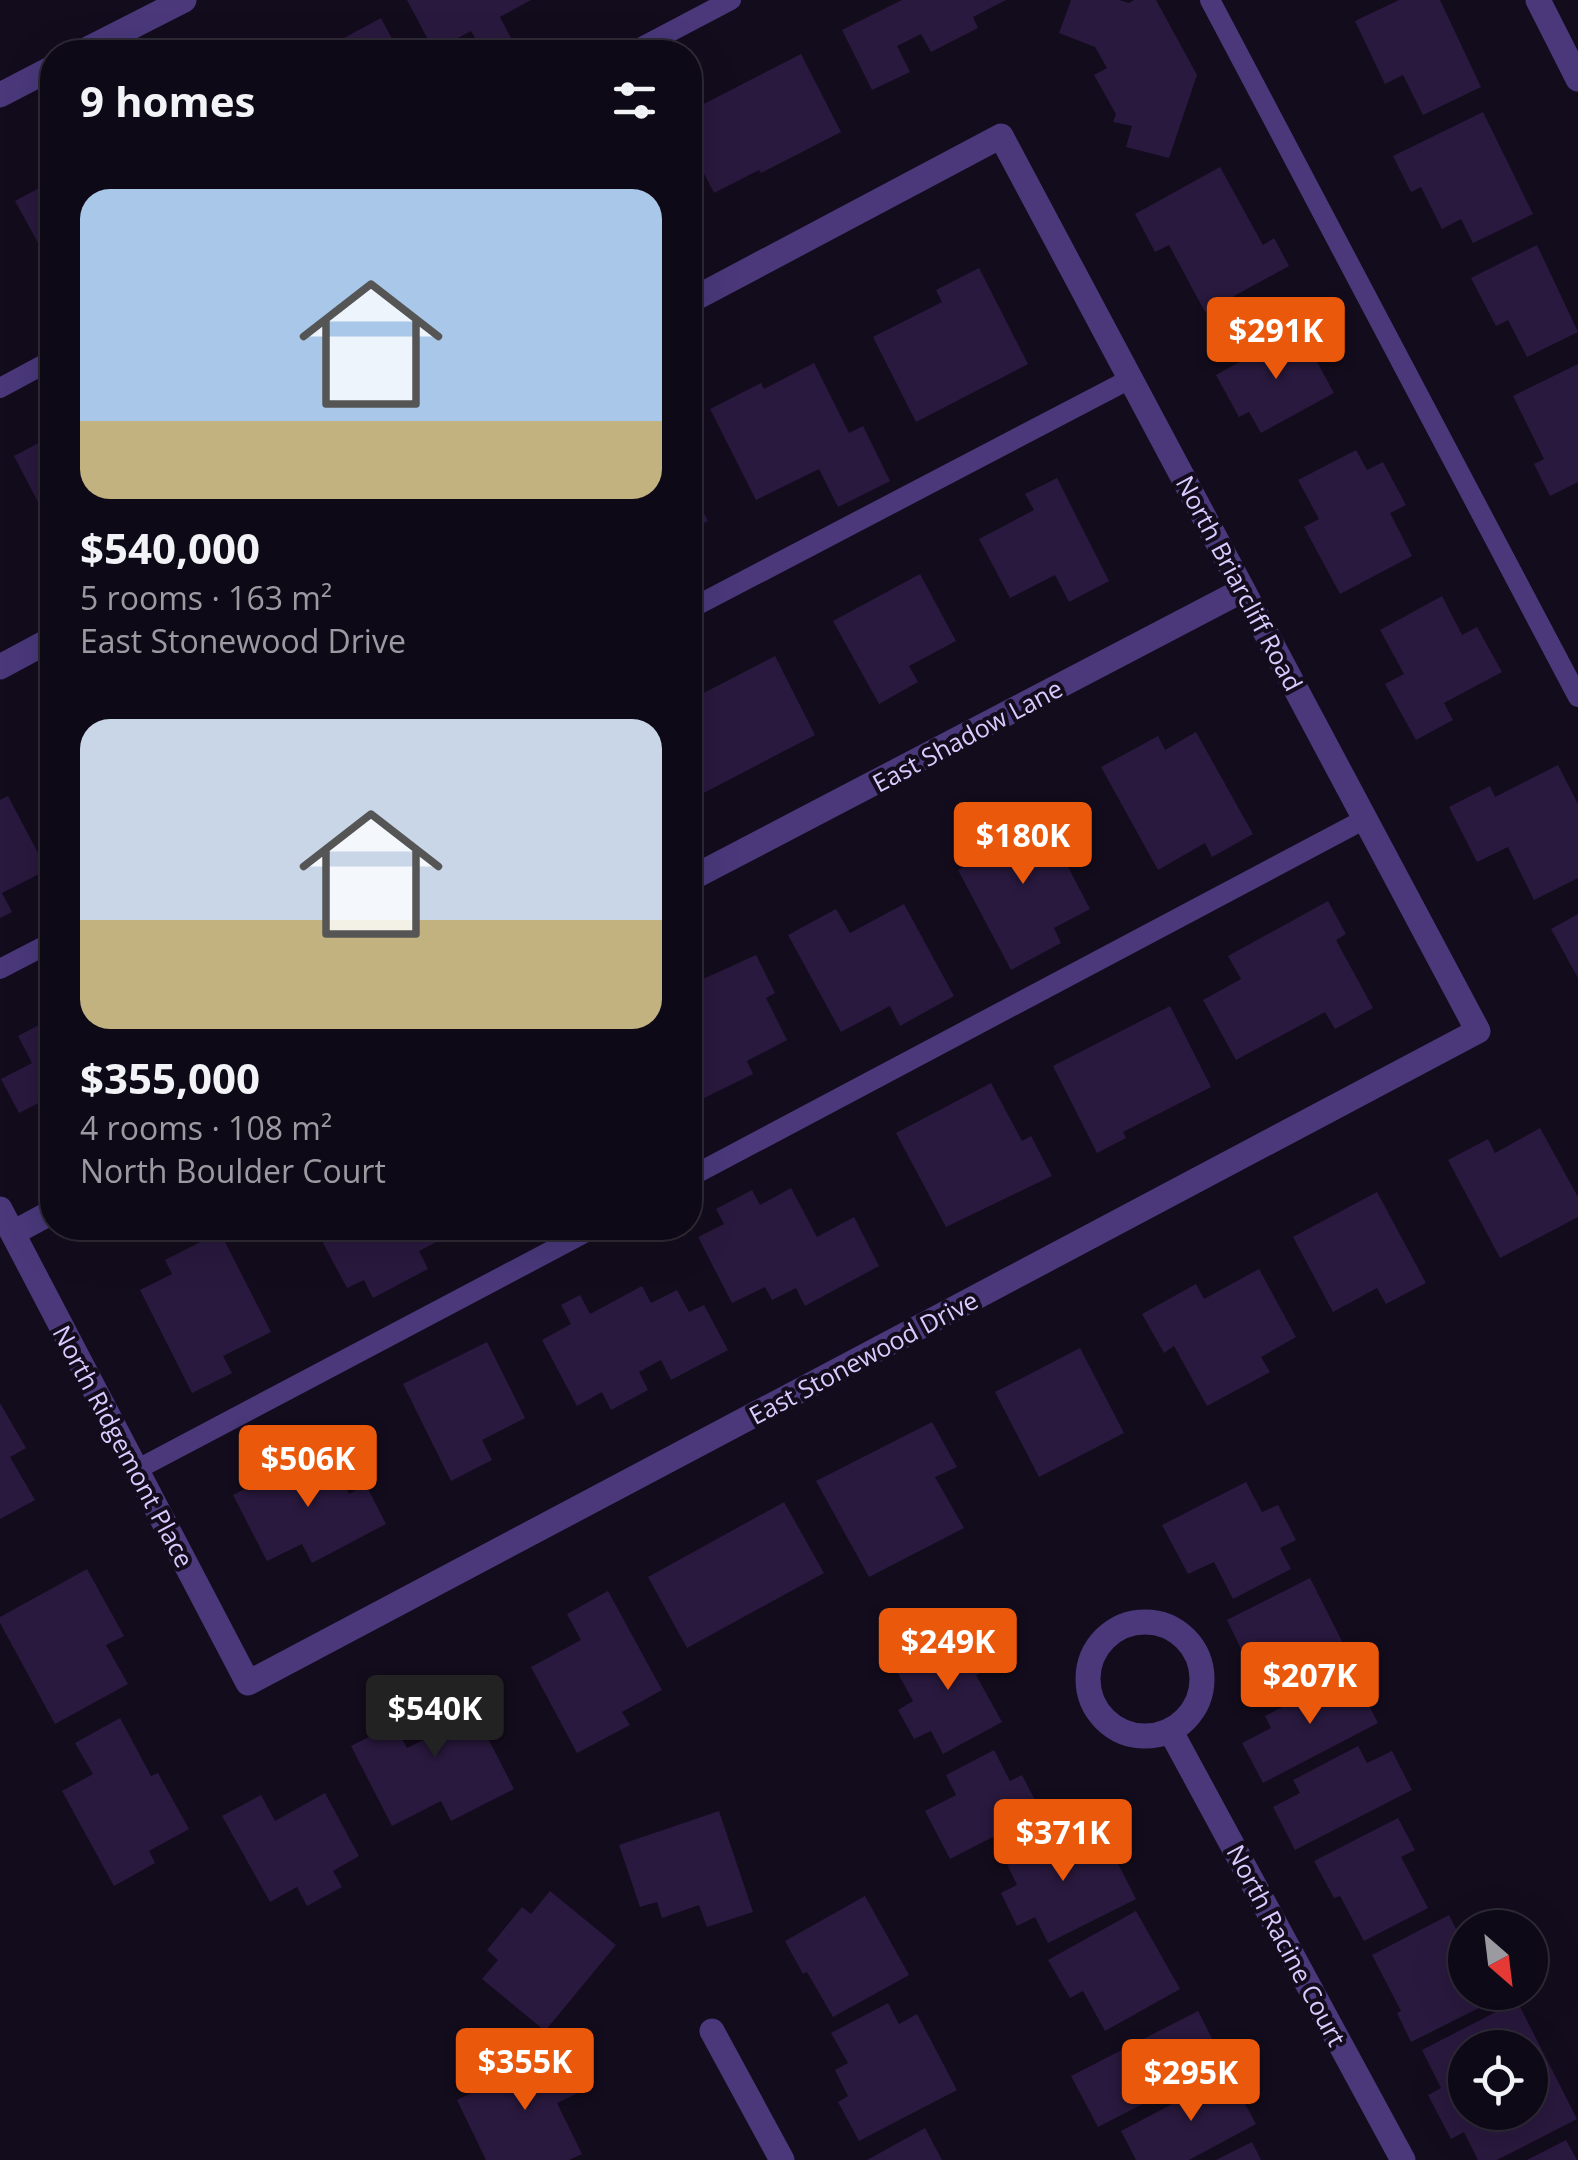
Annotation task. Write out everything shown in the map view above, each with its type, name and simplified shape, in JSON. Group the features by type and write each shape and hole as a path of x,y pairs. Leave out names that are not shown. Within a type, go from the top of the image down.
{"street":[{"path":"106,40 184,0"},
{"path":"1538,0 1578,79"},
{"path":"0,94 40,74"},
{"name":"North Briarcliff Road","path":"702,294 1000,136 1478,1030"},
{"name":"East Shadow Lane","path":"702,873 1244,590"},
{"path":"0,666 40,645"},
{"name":"East Stonewood Drive","path":"248,1683 1478,1030"},
{"name":"North Ridgemont Place","path":"0,1209 248,1683"},
{"path":"13,1233 40,1218"},
{"path":"1160,1624 1190,1644 1198,1659 1202,1677 1200,1696 1191,1714 1170,1730 1138,1736 1120,1730 1104,1719 1092,1702 1088,1684 1096,1649 1108,1635 1124,1626 1160,1624"},
{"name":"North Racine Court","path":"1170,1730 1403,2160"},
{"path":"712,2030 782,2160"}],"lane":[{"path":"655,40 731,0"},
{"path":"1210,0 1578,697"},
{"path":"0,388 40,366"},
{"path":"702,603 1130,379"},
{"path":"702,1171 1365,819"},
{"path":"0,969 40,948"},
{"path":"136,1470 571,1240"}],"building":[{"path":"407,0 531,0 500,17 512,40 476,40 471,31 454,40 428,40"},
{"path":"902,0 1006,0 973,17 978,28 931,52 921,34 897,46 910,72 872,90 842,30"},
{"path":"1071,0 1156,0 1197,75 1169,158 1126,147 1132,126 1113,122 1116,114 1094,75 1107,68 1095,47 1059,33"},
{"path":"1399,0 1440,0 1481,87 1423,115 1403,75 1385,84 1355,21"},
{"path":"381,18 393,40 340,40"},
{"path":"801,54 841,132 714,193 702,170 702,105"},
{"path":"1483,112 1533,214 1473,243 1461,219 1442,229 1421,187 1411,192 1393,156"},
{"path":"1220,167 1263,245 1274,238 1289,266 1205,312 1169,245 1155,252 1135,214"},
{"path":"40,187 40,246 15,201"},
{"path":"1537,245 1578,332 1527,357 1508,320 1496,326 1471,278"},
{"path":"979,268 1028,364 916,422 873,337 942,302 936,290"},
{"path":"1299,329 1334,393 1261,433 1249,412 1239,417 1216,375"},
{"path":"814,363 849,433 863,426 890,481 838,507 819,469 756,500 710,409 761,383 764,389"},
{"path":"1578,364 1578,482 1550,496 1534,464 1544,459 1513,396"},
{"path":"40,442 40,506 14,456"},
{"path":"1356,450 1367,470 1383,462 1406,505 1390,513 1412,556 1340,594 1304,527 1319,519 1298,480"},
{"path":"1057,478 1109,581 1069,602 1055,575 1010,598 979,539 1034,510 1025,494"},
{"path":"920,574 956,641 909,666 918,682 879,704 833,621"},
{"path":"1442,596 1462,635 1477,627 1502,672 1444,703 1453,720 1416,740 1385,684 1404,674 1380,630"},
{"path":"775,656 815,735 702,794 702,694"},
{"path":"1196,732 1253,834 1212,857 1205,843 1158,870 1101,767 1158,736 1165,750"},
{"path":"1558,765 1578,804 1578,878 1534,900 1508,847 1477,862 1449,807 1490,786 1495,797"},
{"path":"8,796 40,857 40,874 2,893 12,912 0,918 0,800"},
{"path":"1034,802 1090,909 1054,928 1061,943 1011,970 958,870 993,852 982,830"},
{"path":"1328,901 1346,934 1336,940 1373,1008 1335,1029 1325,1012 1236,1060 1203,1000 1241,979 1228,956"},
{"path":"904,904 954,996 900,1026 890,1006 841,1032 788,935 836,909 850,933"},
{"path":"1578,914 1578,978 1551,929"},
{"path":"756,955 775,993 766,998 787,1040 747,1061 753,1074 702,1099 702,980"},
{"path":"1170,1006 1211,1087 1123,1132 1126,1138 1097,1153 1053,1066"},
{"path":"40,1024 40,1102 19,1113 1,1079 32,1063 18,1036"},
{"path":"991,1083 1022,1141 1031,1136 1052,1176 946,1227 896,1133"},
{"path":"1540,1128 1578,1197 1578,1217 1500,1258 1448,1160 1488,1139 1495,1153"},
{"path":"791,1188 817,1237 854,1217 879,1266 805,1306 796,1288 772,1300 765,1287 732,1303 700,1240 724,1224 716,1209 752,1190 760,1205"},
{"path":"1377,1192 1426,1283 1386,1304 1377,1288 1333,1312 1293,1237"},
{"path":"204,1240 224,1240 271,1332 223,1356 232,1373 192,1393 140,1290 172,1274 165,1260"},
{"path":"321,1240 440,1240 419,1251 428,1269 373,1298 364,1280 347,1288"},
{"path":"1259,1269 1296,1337 1261,1357 1270,1372 1207,1406 1174,1346 1164,1353 1142,1314 1196,1284 1204,1299"},
{"path":"642,1286 651,1303 677,1290 689,1312 704,1305 728,1350 671,1380 661,1360 639,1372 648,1390 611,1410 602,1392 577,1406 542,1340 571,1324 561,1305 580,1295 590,1314"},
{"path":"487,1342 525,1418 482,1440 492,1460 451,1481 403,1384"},
{"path":"1080,1348 1124,1433 1039,1477 995,1392"},
{"path":"0,1403 26,1448 10,1457 35,1500 0,1519"},
{"path":"932,1422 957,1467 935,1477 964,1528 869,1577 816,1481"},
{"path":"326,1448 349,1494 366,1485 386,1524 312,1563 302,1544 267,1561 233,1495"},
{"path":"1246,1482 1262,1512 1278,1505 1296,1540 1280,1548 1291,1569 1233,1599 1214,1562 1188,1574 1162,1525"},
{"path":"784,1502 824,1573 687,1648 648,1577"},
{"path":"87,1569 124,1636 106,1645 128,1684 55,1724 0,1617"},
{"path":"1310,1578 1353,1663 1273,1702 1227,1620"},
{"path":"608,1591 662,1690 622,1712 630,1725 577,1753 531,1667 581,1640 567,1614"},
{"path":"967,1628 989,1668 976,1675 1002,1722 943,1754 931,1731 914,1739 898,1710 913,1701 895,1668"},
{"path":"1351,1671 1378,1723 1263,1783 1242,1743 1271,1728 1265,1716"},
{"path":"456,1676 514,1789 451,1821 441,1801 392,1826 351,1746 394,1724 407,1748 433,1735 413,1698"},
{"path":"120,1718 151,1776 158,1773 189,1829 149,1851 155,1863 114,1886 62,1791 93,1774 75,1743"},
{"path":"1358,1746 1367,1763 1392,1751 1412,1790 1295,1850 1273,1807 1300,1793 1293,1780"},
{"path":"994,1750 1010,1781 1022,1775 1041,1812 950,1859 925,1811 956,1795 946,1775"},
{"path":"325,1793 359,1856 333,1871 342,1887 307,1906 297,1887 270,1902 222,1816 261,1795 275,1821"},
{"path":"719,1811 753,1912 707,1927 699,1905 662,1918 657,1902 640,1907 619,1845"},
{"path":"1398,1818 1415,1850 1401,1857 1428,1908 1364,1941 1340,1896 1334,1898 1314,1861"},
{"path":"1068,1823 1087,1861 1111,1850 1136,1899 1048,1943 1035,1917 1017,1926 1001,1893 1017,1885 1003,1856"},
{"path":"550,1891 616,1945 545,2031 482,1979 498,1960 487,1950 522,1907 531,1914"},
{"path":"865,1896 909,1975 833,2017 785,1941"},
{"path":"1136,1911 1180,1989 1105,2031 1083,1991 1070,1998 1048,1960"},
{"path":"1448,1916 1448,2010 1475,2010 1411,2042 1397,2013 1401,2011 1372,1955"},
{"path":"888,2003 899,2024 917,2014 957,2090 859,2141 838,2102 848,2096 835,2070 848,2063 831,2033"},
{"path":"1500,2010 1522,2010 1532,2030 1461,2030"},
{"path":"1198,2011 1224,2062 1098,2127 1071,2076"},
{"path":"1448,2037 1448,2130 1548,2130 1548,2062 1577,2119 1497,2160 1478,2160 1464,2132 1451,2139 1428,2095 1441,2088 1422,2050"},
{"path":"561,2049 582,2091 557,2103 582,2154 569,2160 486,2160 457,2100"},
{"path":"1229,2074 1256,2124 1189,2160 1136,2160 1121,2131"},
{"path":"925,2128 942,2160 867,2160"},
{"path":"1566,2140 1577,2160 1527,2160"},
{"path":"1252,2142 1261,2160 1216,2160"}]}
